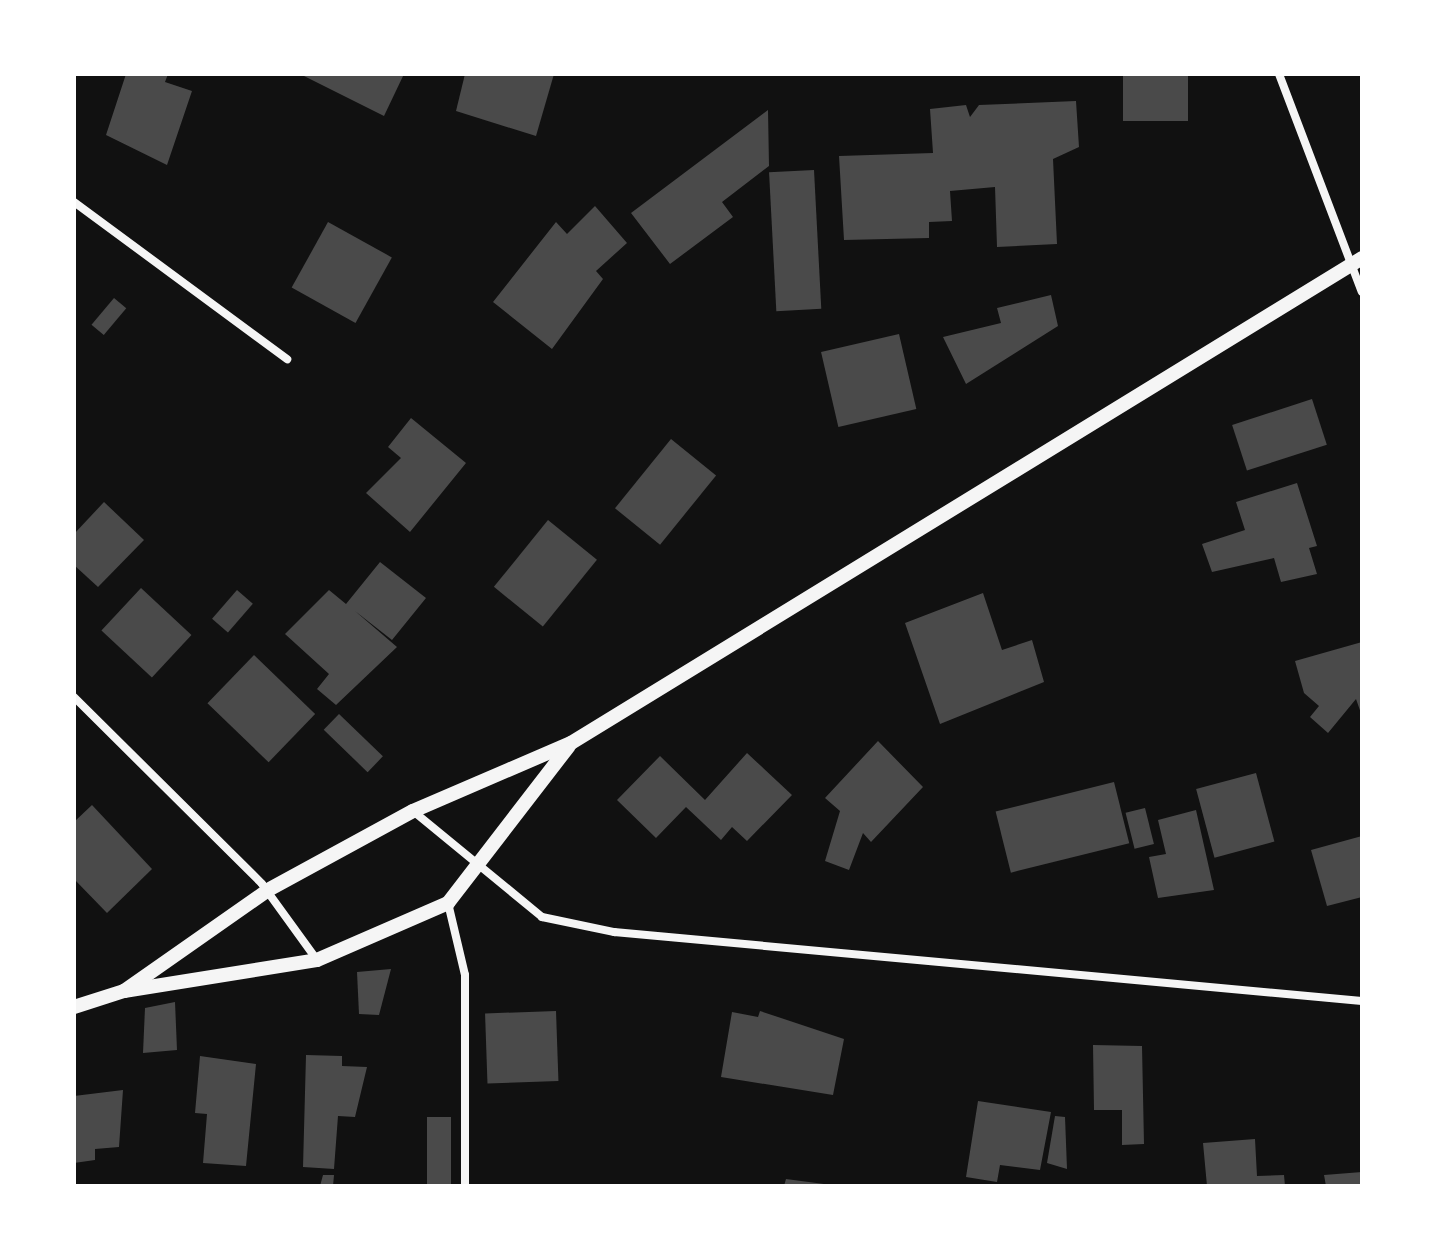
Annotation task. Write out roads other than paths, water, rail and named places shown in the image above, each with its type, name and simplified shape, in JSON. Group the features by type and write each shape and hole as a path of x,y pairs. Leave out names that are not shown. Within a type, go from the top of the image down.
{"street":[{"path":"1279,74 1357,259 1362,292"},
{"path":"74,202 287,359"},
{"path":"124,991 268,890 413,811 571,743 1357,259"},
{"path":"74,697 268,890 317,960"},
{"path":"74,1007 124,991 317,960 448,903 571,743"},
{"path":"413,811 542,917 614,932 1362,1001"},
{"path":"448,903 465,975 465,1186"}]}
